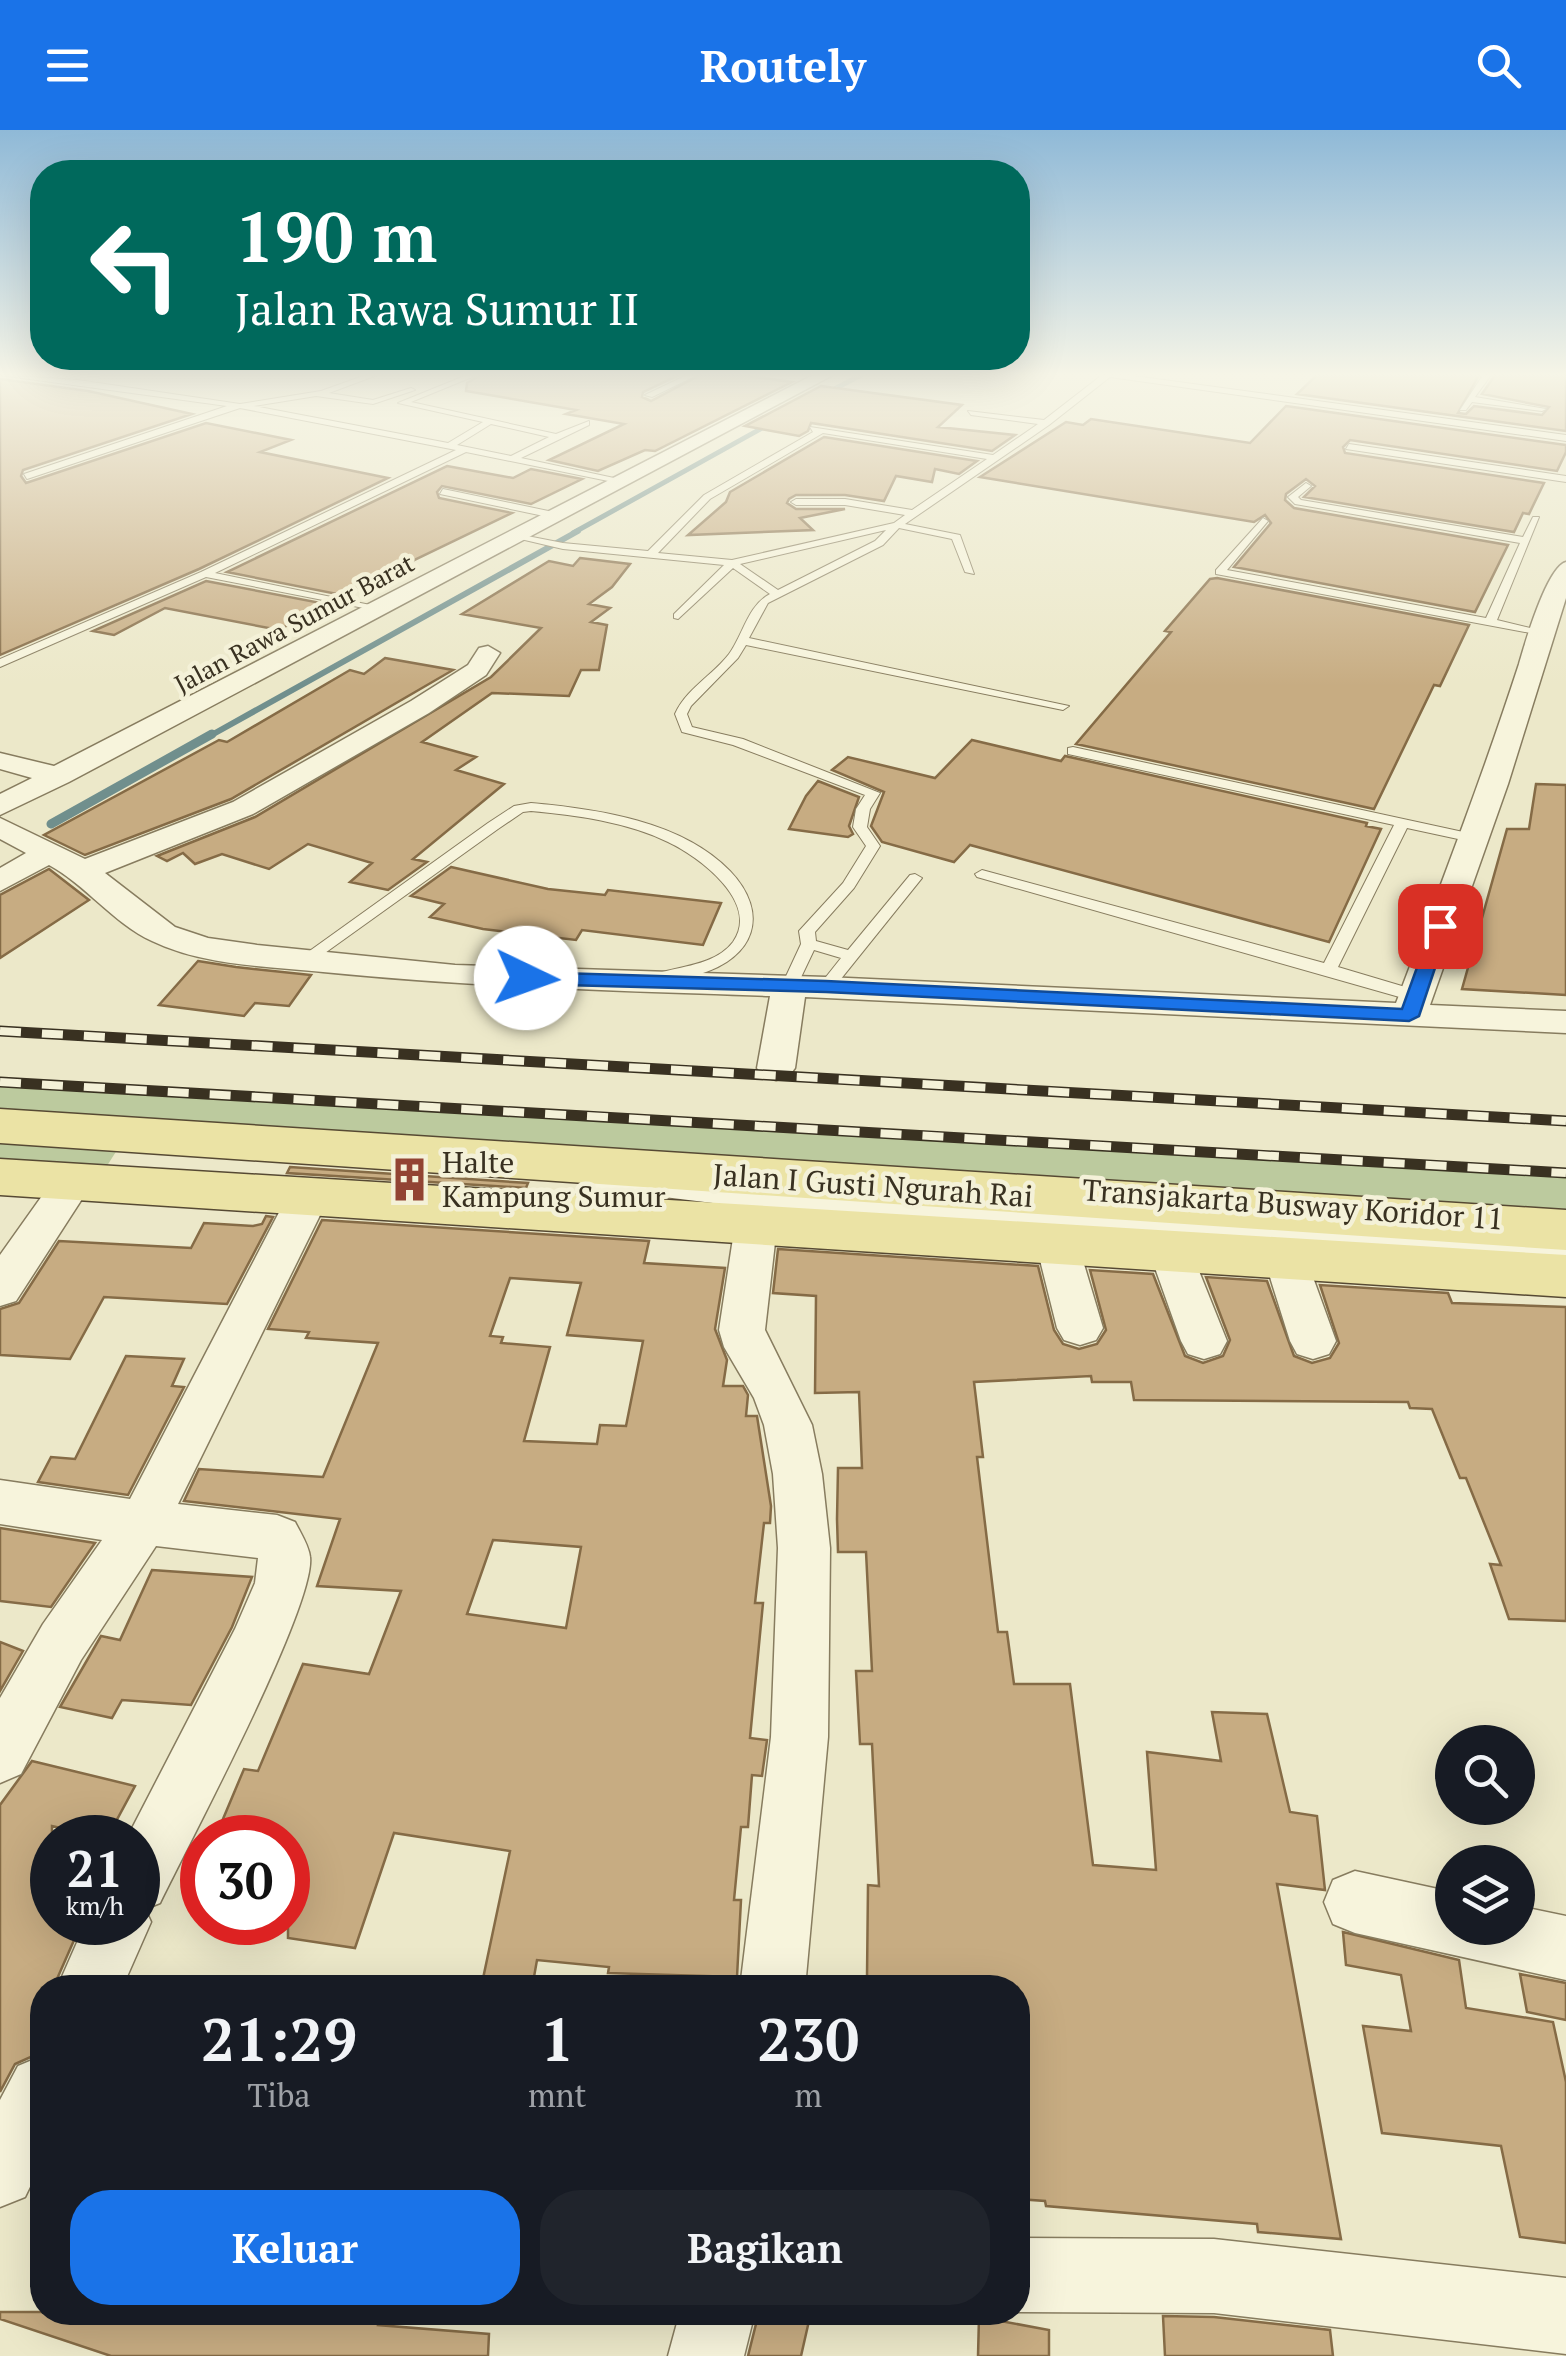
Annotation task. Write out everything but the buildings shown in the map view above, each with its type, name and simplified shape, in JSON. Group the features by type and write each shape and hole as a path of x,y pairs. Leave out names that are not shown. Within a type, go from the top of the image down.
{"main road":[{"name":"Jalan I Gusti Ngurah Rai","path":"0,1126 1566,1230"},
{"name":"Jalan I Gusti Ngurah Rai","path":"0,1178 1566,1276"}],"street":[{"name":"Jalan Rawa Sumur Barat","path":"0,806 380,610 527,539 558,516 628,479"},
{"path":"1412,1006 1494,784 1540,632 1566,569"},
{"path":"83,871 243,808 420,707 477,670 488,653"},
{"path":"0,761 59,776"},
{"path":"0,827 83,871 132,913 182,942 304,960 586,981 1412,1006 1566,1022"},
{"path":"0,882 48,852"},
{"path":"776,1068 789,987"},
{"path":"0,1289 73,1182"},
{"path":"0,1754 62,1642 145,1520 308,1197"},
{"path":"756,1225 742,1330 753,1360 787,1419 800,1486 803,1695 773,1975"},
{"path":"1057,1244 1080,1328"},
{"path":"1170,1251 1204,1341"},
{"path":"1285,1258 1313,1341"},
{"path":"0,1502 277,1538 284,1557 281,1583 256,1644 160,1837"},
{"path":"1355,1902 1435,1919"},
{"path":"1535,1941 1566,1948"},
{"path":"95,1975 108,1945"},
{"path":"0,2172 30,2113"},
{"path":"1030,2275 1214,2276 1566,2316"},
{"path":"706,2356 714,2325"}],"lane":[{"path":"0,663 206,574 402,479"},
{"path":"613,479 624,481"},
{"path":"651,554 708,497 739,479"},
{"path":"527,539 732,564 897,524 966,479"},
{"path":"1306,486 1293,497 1298,502 1526,540"},
{"path":"443,492 558,516"},
{"path":"796,502 845,502 916,514"},
{"path":"1490,624 1536,520"},
{"path":"1262,522 1220,572 1540,632"},
{"path":"897,524 956,537 970,572"},
{"path":"789,987 809,944 806,937 810,928 850,885 873,846 860,826 872,793 752,748 686,729 681,714 692,694 745,640 764,601 879,543 897,524"},
{"path":"732,564 777,594"},
{"path":"678,616 732,564"},
{"path":"206,574 380,610"},
{"path":"745,640 1062,706"},
{"path":"1073,751 1472,838"},
{"path":"304,960 494,826 531,807 614,822 671,838 726,875 749,914 748,934 730,955 694,973 586,981"},
{"path":"1330,969 1402,823"},
{"path":"982,874 1330,969 1412,1006"},
{"path":"826,987 915,878"},
{"path":"809,944 851,956"},
{"name":"Transjakarta Busway Koridor 11","path":"0,1142 523,1172 729,1198 1566,1252"}],"green space":[{"path":"0,1082 1566,1173 1566,1230 0,1127"},
{"path":"0,1141 119,1147 96,1183 0,1177"}],"waterway":[{"path":"573,533 671,479"},
{"path":"208,737 578,531"},
{"path":"51,824 212,734"}],"railway":[{"path":"0,1031 1566,1121"},
{"path":"0,1082 1566,1173"}],"place":[{"name":"Halte Kampung Sumur","path":"409,1179"}],"route":[{"path":"526,978 826,987 1409,1016 1440,926"}]}
